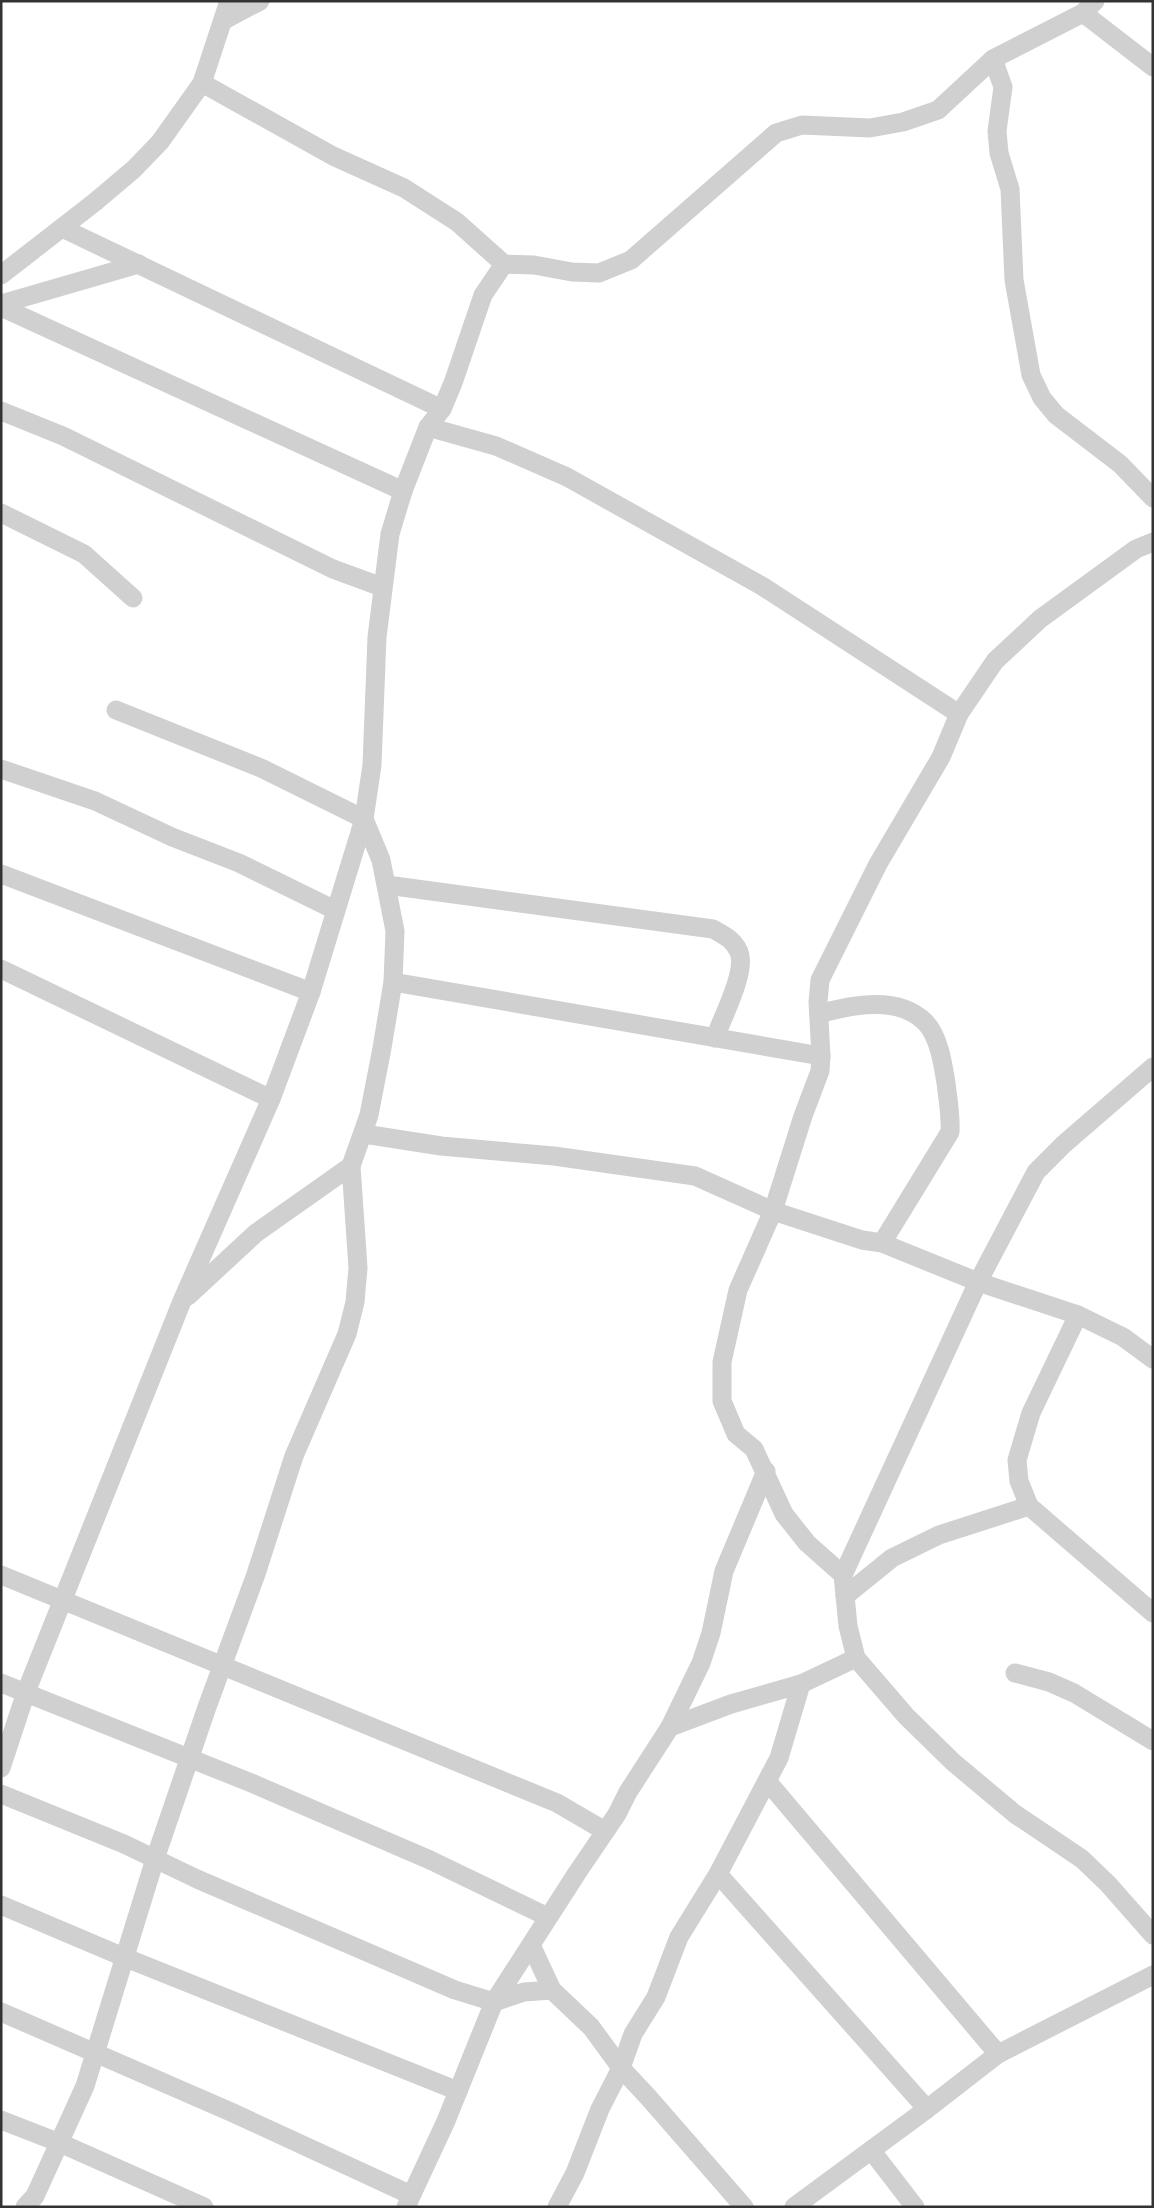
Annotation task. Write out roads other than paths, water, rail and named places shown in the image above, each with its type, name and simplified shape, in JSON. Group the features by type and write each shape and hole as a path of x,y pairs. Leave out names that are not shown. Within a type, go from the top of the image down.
{"street":[{"path":"1,275 134,169 160,142 202,83 229,1"},
{"path":"224,20 260,1"},
{"path":"202,83 333,156 404,188 457,222 504,264 534,265 572,272 599,273 631,260 776,133 802,125 870,128 903,122 938,110 993,59 1089,7 1153,67"},
{"path":"993,59 1003,87 997,131 999,152 1010,189 1014,280 1031,376 1042,398 1056,415 1120,464 1153,498"},
{"path":"62,228 291,339 442,409"},
{"path":"1,305 139,264"},
{"path":"1,1768 26,1692 182,1301 271,1099 311,992 364,819 372,765 376,637 390,534 403,491 428,427 442,409 483,295 504,264"},
{"path":"1,305 403,491"},
{"path":"1,411 63,436 333,569 382,586"},
{"path":"428,427 496,446 567,476 762,586 959,714"},
{"path":"1,513 84,554 133,598"},
{"path":"842,1575 807,1543 784,1514 766,1471 754,1449 736,1434 728,1419 722,1401 722,1362 738,1290 773,1211 803,1116 817,1082 821,1056 820,980 878,864 942,757 959,714 995,661 1040,619 1136,549 1153,542"},
{"path":"25,2207 35,2196 85,2086 155,1859 221,1665 256,1574 294,1456 347,1334 355,1302 358,1268 351,1166 354,1154 364,1134 382,1048 393,982 395,932 387,885 381,860 364,819 261,768 116,710"},
{"path":"2,770 95,801 172,837 256,870 335,910"},
{"path":"1,874 311,992"},
{"path":"387,885 713,929 729,938 740,953 740,972 715,1038"},
{"path":"1,970 271,1099"},
{"path":"393,982 821,1056"},
{"path":"820,1014 848,1006 880,1005 904,1009 925,1022 934,1036 944,1068 951,1119 950,1132 882,1243"},
{"path":"1153,1067 1064,1144 1036,1172 978,1282 842,1575 848,1626 856,1658 906,1716 952,1762 1015,1814 1082,1859 1108,1884 1153,1935"},
{"path":"364,1134 441,1146 554,1156 695,1176 773,1211 862,1240 882,1243 978,1282 1078,1315 1123,1337 1153,1359"},
{"path":"182,1301 256,1233 351,1166"},
{"path":"1078,1315 1031,1413 1017,1460 1019,1481 1029,1506 1153,1614"},
{"path":"1,2012 95,2052 408,2201 458,2090 494,2002 605,1831 670,1726 701,1663 724,1571 766,1471"},
{"path":"845,1596 892,1558 939,1535 1029,1506"},
{"path":"1,1575 557,1803 605,1831"},
{"path":"670,1726 731,1704 801,1684 856,1658"},
{"path":"1015,1673 1048,1682 1074,1694 1153,1742"},
{"path":"1,1683 189,1758 430,1860 548,1917"},
{"path":"557,2207 575,2173 633,2034 656,1997 679,1937 718,1874 779,1758 801,1684"},
{"path":"767,1781 998,2054"},
{"path":"1,1794 124,1844 456,1990 494,2002 524,1992 552,1990"},
{"path":"718,1874 927,2109"},
{"path":"1,1906 126,1958 458,2090"},
{"path":"531,1945 552,1990 591,2027 620,2068 649,2098 744,2207"},
{"path":"794,2207 998,2054 1153,1974"},
{"path":"1,2120 60,2143 204,2207"},
{"path":"871,2150 915,2207"}]}
